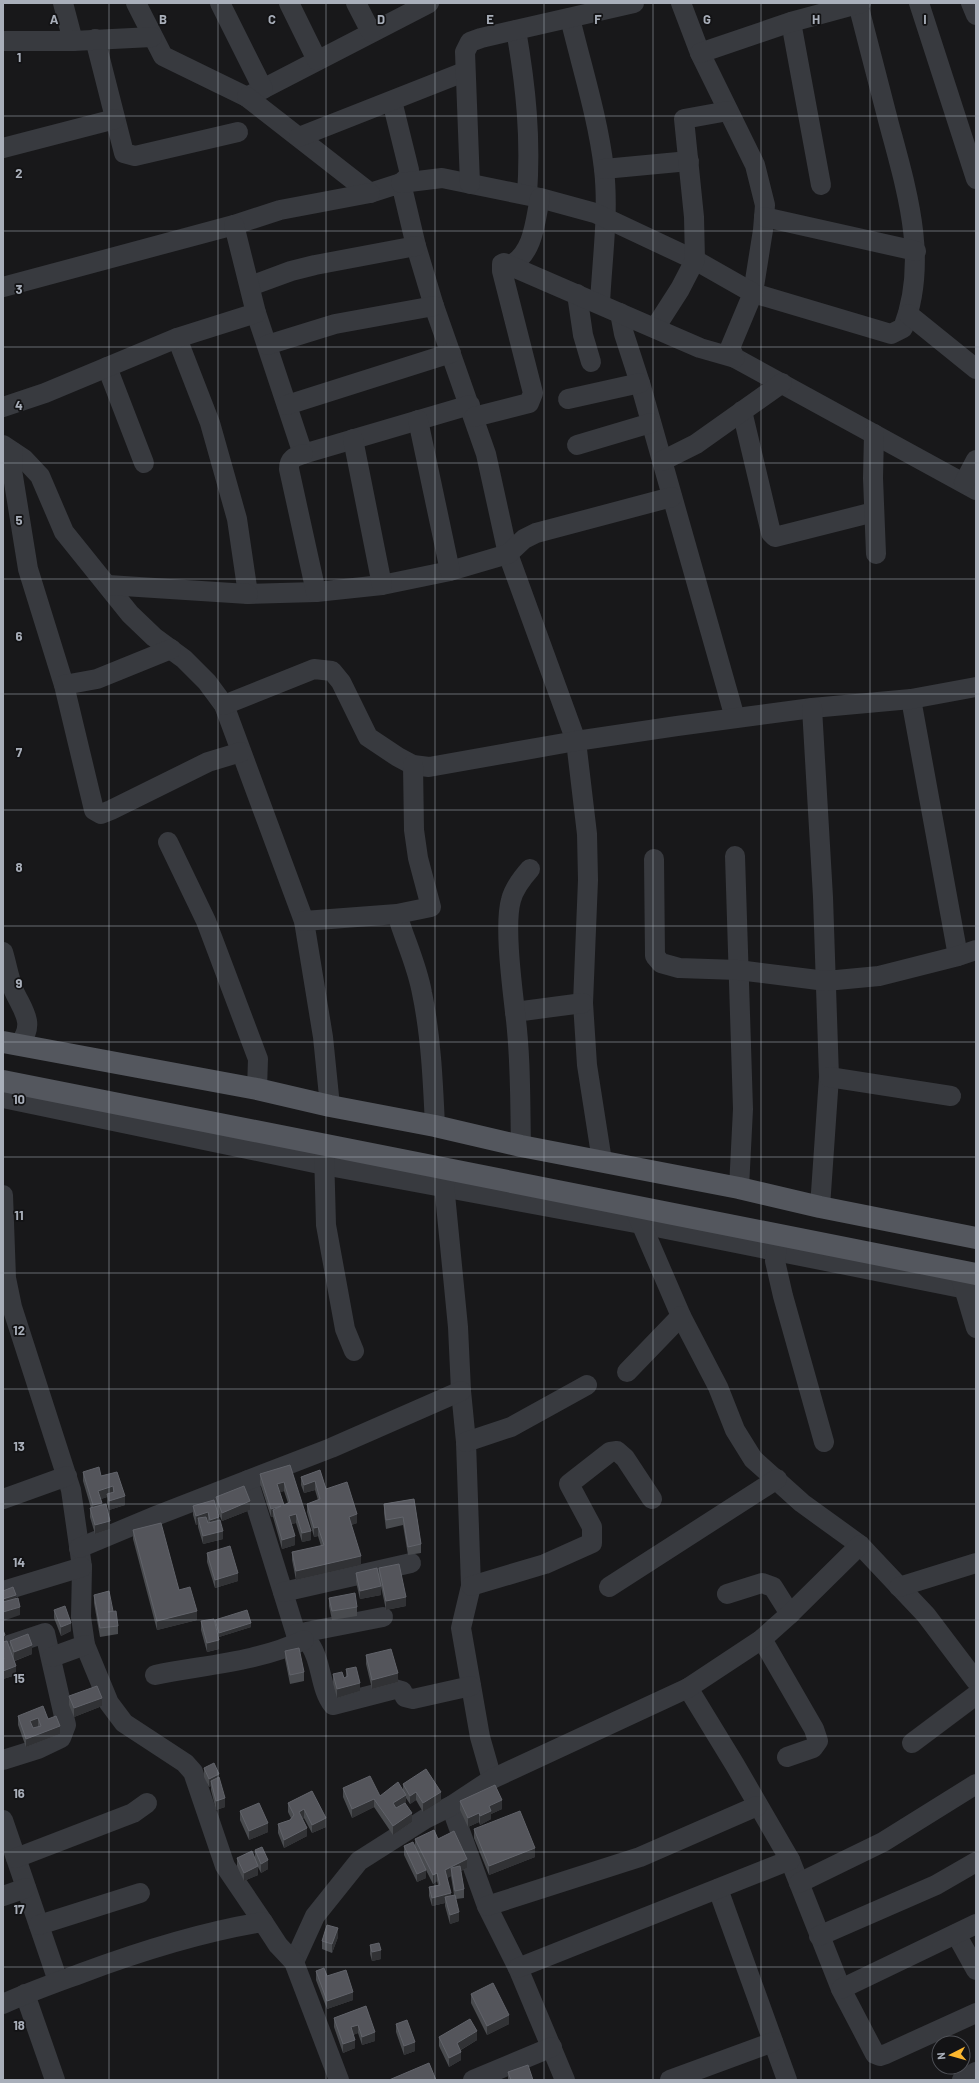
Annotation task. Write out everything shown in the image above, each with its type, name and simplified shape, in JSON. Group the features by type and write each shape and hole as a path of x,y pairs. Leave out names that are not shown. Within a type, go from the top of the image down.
{"main road":[{"path":"11,1043 257,1089 330,1106 435,1126 521,1146 739,1188 820,1207 976,1238"},
{"path":"3,1081 324,1155 969,1281"}],"street":[{"path":"63,3 72,41"},
{"path":"136,3 163,56 255,93 426,4"},
{"path":"220,3 255,93 298,137 370,193"},
{"path":"289,3 317,60"},
{"path":"356,3 371,32"},
{"path":"470,184 464,72 465,52 470,42 481,38 634,3"},
{"path":"681,3 700,53 755,166 765,206 753,293 730,348 735,358"},
{"path":"3,287 234,225 280,210 370,193 401,183 442,178 533,196 596,212 605,218 695,260 753,293 892,334 903,328 908,314 916,251 907,190 859,3 791,22 700,53"},
{"path":"919,3 976,180"},
{"path":"971,3 976,15"},
{"path":"570,18 595,120 604,169 605,218 600,304"},
{"path":"791,22 821,185"},
{"path":"511,265 520,260 526,252 531,239 533,196 526,85 516,30"},
{"path":"3,40 72,41 152,37"},
{"path":"95,39 124,153 129,156 238,132"},
{"path":"298,137 464,72"},
{"path":"392,100 409,170 409,176 401,183"},
{"path":"655,328 680,289 695,260 694,217 684,119 728,111"},
{"path":"3,148 115,119"},
{"path":"604,169 688,161"},
{"path":"401,183 416,246 434,306 486,454 508,554 576,741 587,834 588,872 583,1003 587,1065 602,1161"},
{"path":"764,217 916,251"},
{"path":"234,225 256,313 303,454"},
{"path":"250,286 291,271 315,265 416,246"},
{"path":"316,592 289,469 289,463 293,458 418,420 529,403 532,399 533,393 502,271 502,264 506,263 700,348 735,358 970,486 976,460"},
{"path":"577,294 583,335 591,362"},
{"path":"267,345 335,324 434,306"},
{"path":"3,407 45,393 177,338 256,313"},
{"path":"620,313 624,334 640,383 735,718"},
{"path":"908,314 976,369"},
{"path":"177,338 210,423 237,519 248,594"},
{"path":"287,405 451,353"},
{"path":"107,367 144,463"},
{"path":"568,399 640,383"},
{"path":"662,460 696,444 782,383"},
{"path":"742,411 771,533 775,537 874,512"},
{"path":"418,420 450,571"},
{"path":"577,444 651,423"},
{"path":"874,434 873,478 876,554"},
{"path":"353,439 382,585"},
{"path":"8,448 24,458 40,476 64,532 130,614 154,638 184,659 207,682 224,705 304,921 323,1037 330,1106"},
{"path":"8,448 28,569 64,685 94,810 101,814 148,793 208,762 241,752"},
{"path":"108,585 248,594 316,592 382,585 450,571 508,554 524,539 536,533 672,497"},
{"path":"64,685 97,678 171,649"},
{"path":"224,705 314,669 332,671 341,682 368,737 398,757 413,764 429,767 576,741 812,708 911,699 976,687"},
{"path":"911,699 958,956"},
{"path":"812,708 823,897 829,1077 820,1207"},
{"path":"304,921 397,914 432,907 418,858 414,830 413,764"},
{"path":"168,842 206,921 258,1059 257,1089"},
{"path":"735,856 743,1109 739,1188"},
{"path":"654,859 655,956 661,963 679,968 738,970 826,981 879,976 976,950"},
{"path":"521,1146 520,1067 513,998 509,919 511,899 520,880 530,869"},
{"path":"397,914 415,963 422,993 431,1058 435,1126"},
{"path":"3,952 14,991 24,1007 28,1019 26,1036 11,1043"},
{"path":"515,1012 583,1003"},
{"path":"829,1077 951,1096"},
{"path":"3,1098 324,1155 326,1225 345,1329 354,1351"},
{"path":"444,1178 458,1327 461,1391 466,1442 471,1586 461,1628 480,1737 492,1779"},
{"path":"3,1195 8,1307 67,1476 74,1503 81,1557 81,1617 84,1645 109,1703 124,1722 185,1763 192,1772 225,1866 278,1945 294,1962 339,2080"},
{"path":"637,1216 681,1316 718,1387 735,1430 753,1459 802,1503 860,1545 926,1615 976,1681"},
{"path":"778,1243 775,1261 783,1296 824,1442"},
{"path":"969,1281 976,1328"},
{"path":"627,1372 681,1316"},
{"path":"466,1442 511,1426 587,1385"},
{"path":"3,1592 248,1480 331,1448 461,1391"},
{"path":"471,1586 545,1564 592,1543 592,1527 569,1484 610,1452 617,1452 625,1458 652,1499"},
{"path":"3,1499 67,1476"},
{"path":"609,1587 777,1479"},
{"path":"248,1480 283,1592 300,1637 311,1645 320,1668 329,1700 333,1705 395,1689 402,1691 405,1697 413,1699 471,1686"},
{"path":"294,1962 315,1916 359,1861 425,1819 451,1806 492,1779 688,1688 762,1639 790,1614 860,1545"},
{"path":"283,1592 411,1563"},
{"path":"899,1587 976,1563"},
{"path":"727,1594 762,1583 773,1587 790,1614"},
{"path":"155,1675 286,1649 300,1637 382,1616"},
{"path":"3,1647 43,1632 47,1636 66,1725 61,1738 38,1749 3,1760"},
{"path":"762,1639 814,1729 818,1741 813,1748 787,1757"},
{"path":"52,1657 84,1645"},
{"path":"688,1688 790,1860 841,1989 874,2054 880,2056 976,2013"},
{"path":"912,1743 976,1695"},
{"path":"799,1883 883,1842 976,1784"},
{"path":"16,1858 133,1813 147,1803"},
{"path":"451,1806 487,1906 518,1968 565,2080"},
{"path":"487,1906 640,1857 757,1806"},
{"path":"3,1820 58,1981"},
{"path":"518,1968 790,1860"},
{"path":"819,1936 936,1885 976,1862"},
{"path":"3,1896 26,1888"},
{"path":"718,1889 787,2080"},
{"path":"39,1925 140,1893"},
{"path":"3,2004 58,1981 171,1942 263,1922"},
{"path":"841,1989 976,1924"},
{"path":"956,1934 976,1970"},
{"path":"25,1994 55,2080"},
{"path":"670,2080 773,2042"},
{"path":"473,2080 552,2047"},
{"path":"962,2080 976,2072"}],"building":[{"path":"290,1465 311,1531 302,1533 296,1514 289,1516 295,1536 282,1540 273,1510 281,1506 271,1509 260,1474","holes":["284,1482 290,1502 284,1505 277,1484"]},
{"path":"99,1467 101,1476 117,1472 125,1496 109,1501 107,1494 114,1492 113,1486 98,1491 102,1503 93,1505 83,1472"},
{"path":"320,1470 326,1489 347,1482 357,1514 349,1517 361,1556 296,1571 292,1552 324,1545 318,1527 314,1528 307,1504 320,1499 315,1481 304,1485 301,1477"},
{"path":"244,1486 250,1501 222,1513 216,1497"},
{"path":"414,1499 421,1544 408,1547 403,1517 386,1520 384,1504"},
{"path":"214,1500 219,1517 210,1520 208,1512 196,1516 193,1506"},
{"path":"106,1504 110,1521 95,1525 90,1508"},
{"path":"206,1517 208,1523 220,1520 223,1531 203,1536 198,1518"},
{"path":"161,1523 179,1590 190,1587 197,1611 157,1621 133,1530"},
{"path":"230,1546 238,1573 215,1580 207,1553"},
{"path":"399,1564 406,1597 386,1601 379,1568"},
{"path":"377,1568 381,1586 360,1591 356,1573"},
{"path":"13,1587 16,1595 3,1599 3,1591"},
{"path":"109,1591 113,1611 108,1612 116,1611 118,1626 100,1628 94,1595"},
{"path":"355,1593 357,1607 332,1611 329,1598"},
{"path":"18,1598 20,1607 3,1612 3,1602"},
{"path":"65,1606 71,1623 61,1627 54,1610"},
{"path":"247,1610 251,1623 219,1633 215,1620"},
{"path":"214,1619 219,1640 207,1643 201,1621"},
{"path":"28,1634 32,1645 14,1652 10,1641"},
{"path":"7,1641 16,1666 3,1671 3,1642"},
{"path":"299,1648 304,1672 290,1675 285,1651"},
{"path":"391,1649 398,1673 372,1680 366,1655"},
{"path":"356,1667 360,1683 337,1689 333,1674 342,1672 344,1678 348,1676 346,1669"},
{"path":"97,1686 102,1698 74,1708 69,1696"},
{"path":"43,1706 48,1719 56,1716 60,1726 26,1739 18,1716","holes":["38,1718 41,1726 33,1728 30,1721"]},
{"path":"214,1763 219,1774 209,1779 204,1768"},
{"path":"426,1769 441,1792 423,1803 416,1792 410,1796 403,1784"},
{"path":"370,1776 380,1796 398,1782 406,1795 393,1803 396,1808 405,1803 412,1813 393,1826 374,1799 352,1809 343,1788"},
{"path":"219,1777 225,1798 216,1801 211,1781"},
{"path":"495,1785 502,1800 489,1806 491,1811 480,1816 479,1813 468,1818 460,1801"},
{"path":"312,1791 326,1818 312,1825 304,1809 299,1812 307,1828 284,1840 278,1824 290,1820 294,1815 288,1803"},
{"path":"259,1803 268,1823 249,1831 240,1811"},
{"path":"520,1811 535,1848 489,1866 474,1829"},
{"path":"434,1830 438,1839 454,1831 467,1859 445,1870 451,1893 432,1898 429,1887 440,1885 437,1873 433,1875 415,1839"},
{"path":"413,1842 426,1870 417,1874 404,1846"},
{"path":"262,1847 268,1860 261,1864 255,1850"},
{"path":"252,1851 258,1866 244,1873 237,1858"},
{"path":"460,1866 464,1889 455,1891 451,1868"},
{"path":"455,1895 459,1912 450,1915 445,1897"},
{"path":"327,1925 338,1928 332,1944 322,1941"},
{"path":"379,1943 381,1950 372,1952 370,1945"},
{"path":"324,1968 327,1976 346,1970 353,1992 327,2001 316,1971"},
{"path":"493,1983 509,2015 487,2026 471,1994"},
{"path":"366,2006 375,2032 362,2037 358,2025 351,2027 355,2040 343,2044 334,2018"},
{"path":"470,2019 477,2031 457,2043 461,2052 449,2058 439,2037"},
{"path":"407,2020 415,2042 404,2046 396,2024"},
{"path":"429,2063 436,2080 389,2080"},
{"path":"528,2065 533,2080 511,2080 508,2072"}]}
